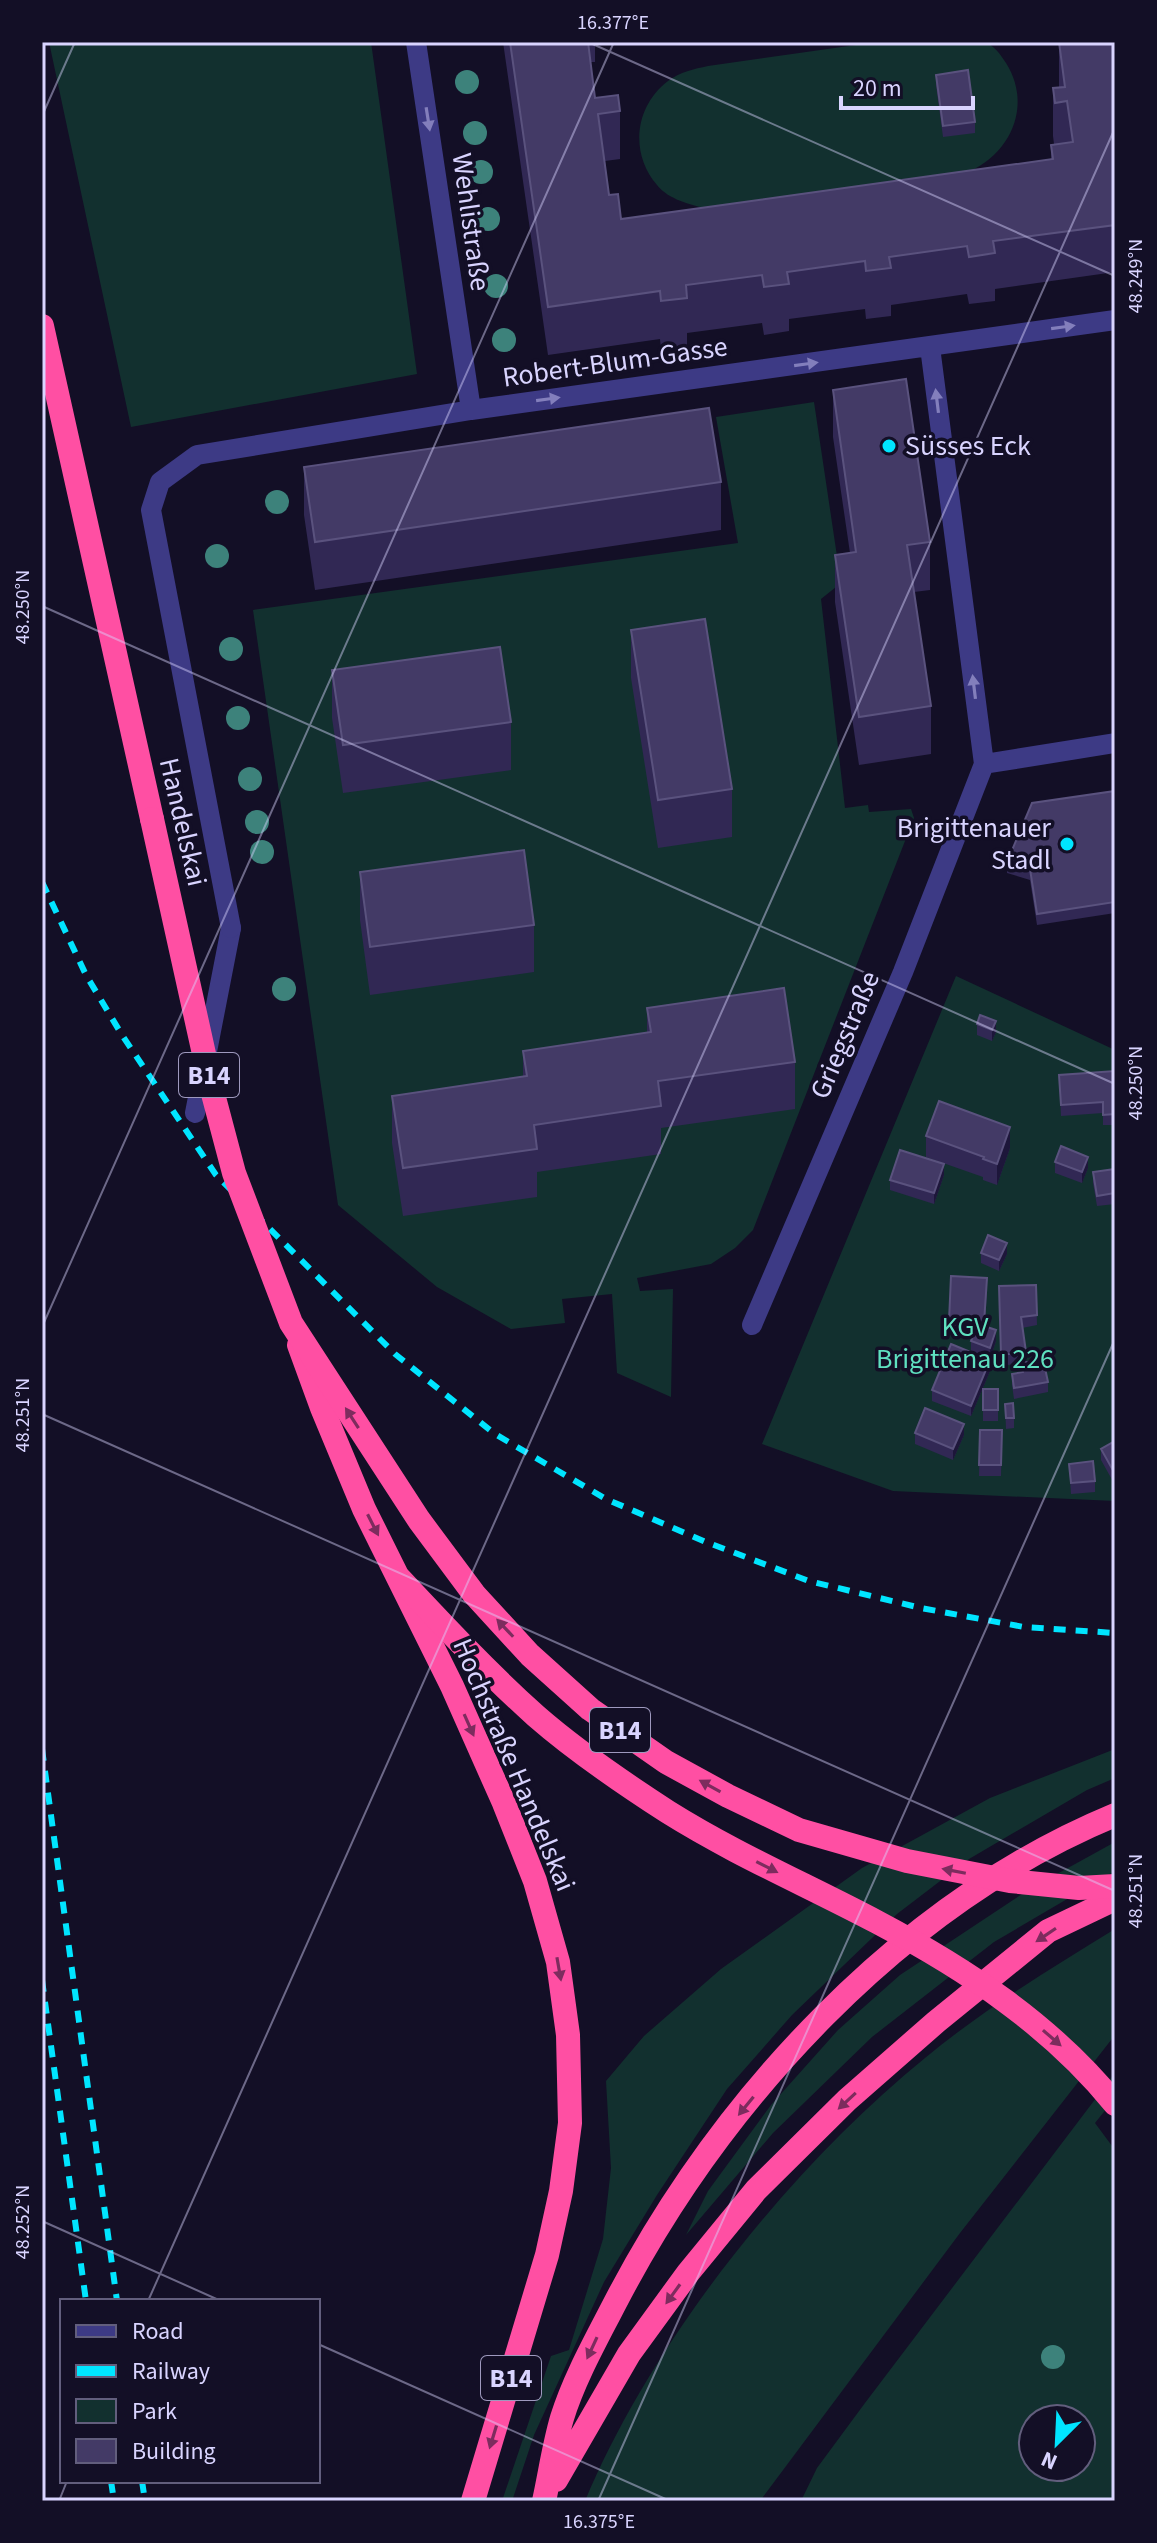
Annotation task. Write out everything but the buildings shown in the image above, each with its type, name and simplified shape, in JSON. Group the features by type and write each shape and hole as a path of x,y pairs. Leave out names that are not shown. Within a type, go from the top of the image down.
{"highway":[{"name":"Handelskai","path":"44,334 212,1090 234,1173 291,1323"},
{"name":"Hochstraße Handelskai","path":"291,1323 364,1509 400,1579 504,1803 535,1881 558,1962 568,2035 570,2123 561,2191 547,2255 473,2501"},
{"name":"B14","path":"291,1323 419,1520 474,1594 530,1655 590,1709 666,1762 799,1830 907,1861 1010,1881 1079,1888 1115,1886"},
{"path":"400,1579 473,1657 538,1718 598,1764 669,1812 753,1859 878,1922 1002,1998 1050,2035 1090,2073 1115,2104"},
{"path":"544,2501 563,2417 594,2343 637,2260 703,2159 775,2069 854,1985 942,1911 1066,1836 1115,1815"},
{"path":"544,2501 629,2354 688,2273 756,2190 847,2100 936,2022 1048,1931 1115,1899"}],"street":[{"name":"Wehlistraße","path":"416,42 471,410"},
{"name":"Robert-Blum-Gasse","path":"151,510 160,482 197,455 471,410 1115,320"},
{"name":"Griegstraße","path":"752,1325 903,972 984,764 930,347"},
{"name":"Handelskai","path":"151,510 231,928 195,1113"},
{"path":"984,764 1115,743"}],"green space":[{"path":"976,41 994,47 1014,79 1017,94 1014,125 997,152 970,171 707,209 667,194 648,173 640,145 642,117 657,92 673,78 708,66 877,42"},
{"path":"49,42 371,42 417,374 131,427"},
{"path":"814,402 841,583 821,599 845,808 868,805 869,812 911,809 914,818 753,1230 735,1248 711,1264 637,1278 640,1291 673,1289 671,1397 617,1373 612,1294 562,1299 565,1323 511,1329 437,1287 338,1205 253,610 738,543 716,417"},
{"name":"KGV Brigittenau 226","path":"956,976 1115,1050 1115,1501 893,1491 762,1444"},
{"path":"1115,1749 1115,1778 1087,1790 969,1859 897,1914 792,2015 727,2089 604,2282 534,2435 512,2501 502,2501 551,2356 569,2350 603,2239 611,2168 606,2081 644,2036 721,1969 862,1868 990,1798"},
{"path":"1115,1842 1115,1871 994,1942 872,2037 773,2133 686,2235 708,2191 771,2105 838,2030 900,1975 1028,1890"},
{"path":"1115,1929 1115,2035 960,2233 760,2501 585,2501 648,2379 687,2319 730,2260 824,2151 874,2102 947,2040 1018,1990"},
{"path":"1115,2073 1115,2098 1095,2123 1115,2150 1115,2501 801,2501 817,2468"}],"railway":[{"path":"42,882 86,975 122,1035 216,1175 395,1354 495,1434 606,1499 706,1542 809,1581 921,1608 1024,1627 1115,1633"},
{"path":"42,1749 117,2299"},
{"path":"42,1980 86,2299"},
{"path":"111,2483 114,2501"},
{"path":"142,2483 145,2501"}],"place":[{"name":"Süsses Eck","path":"889,446"},
{"name":"Brigittenauer Stadl","path":"1067,844"}]}
